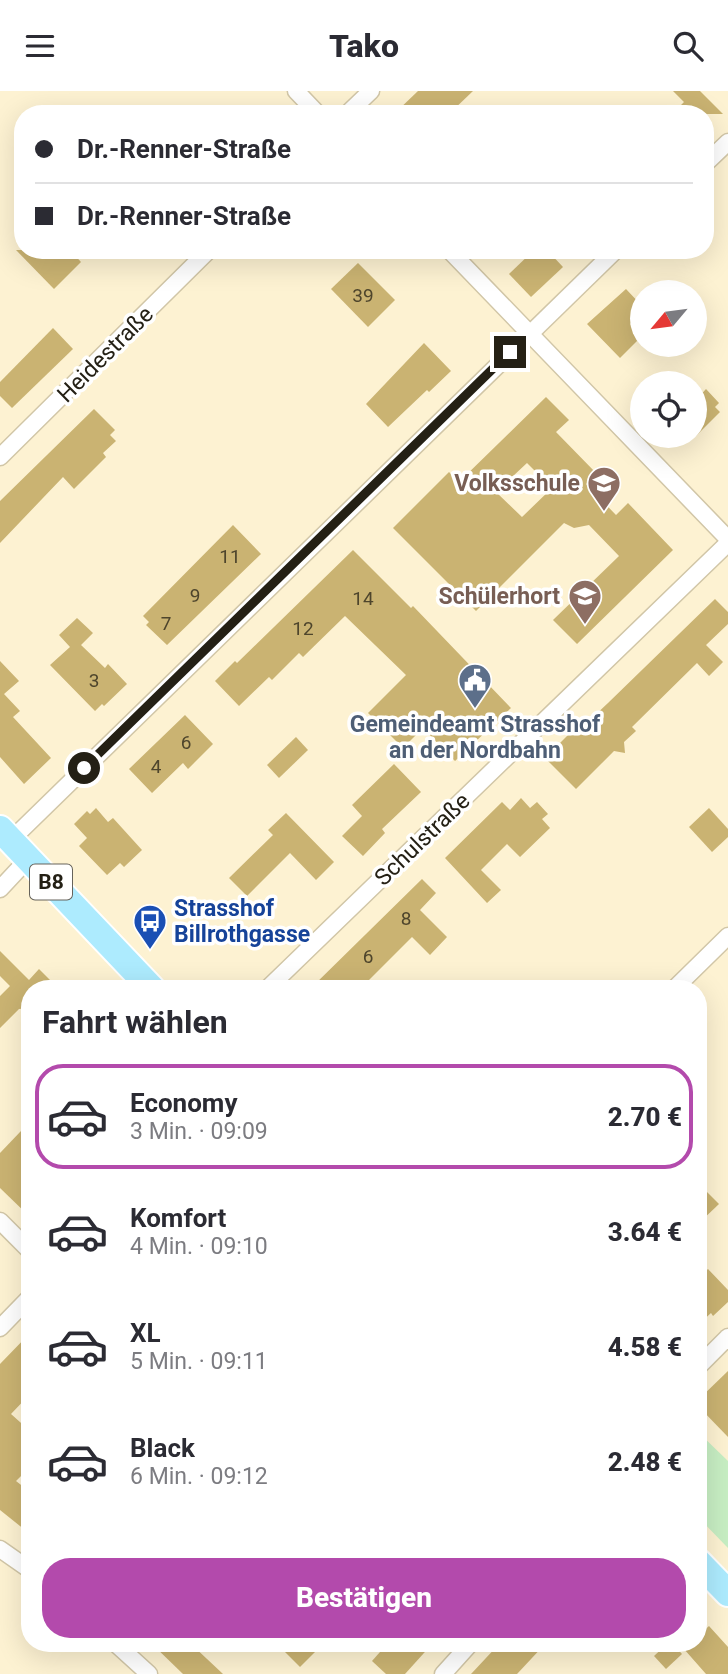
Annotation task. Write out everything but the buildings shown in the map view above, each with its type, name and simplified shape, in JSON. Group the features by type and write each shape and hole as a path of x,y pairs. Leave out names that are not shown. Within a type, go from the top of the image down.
{"main road":[{"name":"B8","path":"13,843 143,980"},
{"path":"707,1571 728,1593"}],"street":[{"path":"296,91 309,105"},
{"path":"356,105 371,91"},
{"path":"714,155 728,142"},
{"name":"Heidestraße","path":"0,457 200,259"},
{"path":"458,259 728,541"},
{"path":"0,889 13,843 607,259"},
{"name":"Schulstraße","path":"276,980 728,541"},
{"path":"683,980 728,936"},
{"path":"0,1221 21,1242"},
{"path":"0,1328 21,1306"},
{"path":"707,1358 728,1337"},
{"path":"0,1549 21,1564"},
{"path":"127,1652 149,1674"},
{"path":"443,1674 463,1652"}],"green space":[{"path":"707,1441 728,1461 728,1548 707,1526"}],"place":[{"name":"Volksschule","path":"604,513"},
{"name":"Schülerhort","path":"585,626"},
{"name":"Gemeindeamt Strasshof an der Nordbahn","path":"475,710"},
{"name":"Strasshof Billrothgasse","path":"150,951"}],"route":[{"path":"84,768 510,352"}]}
